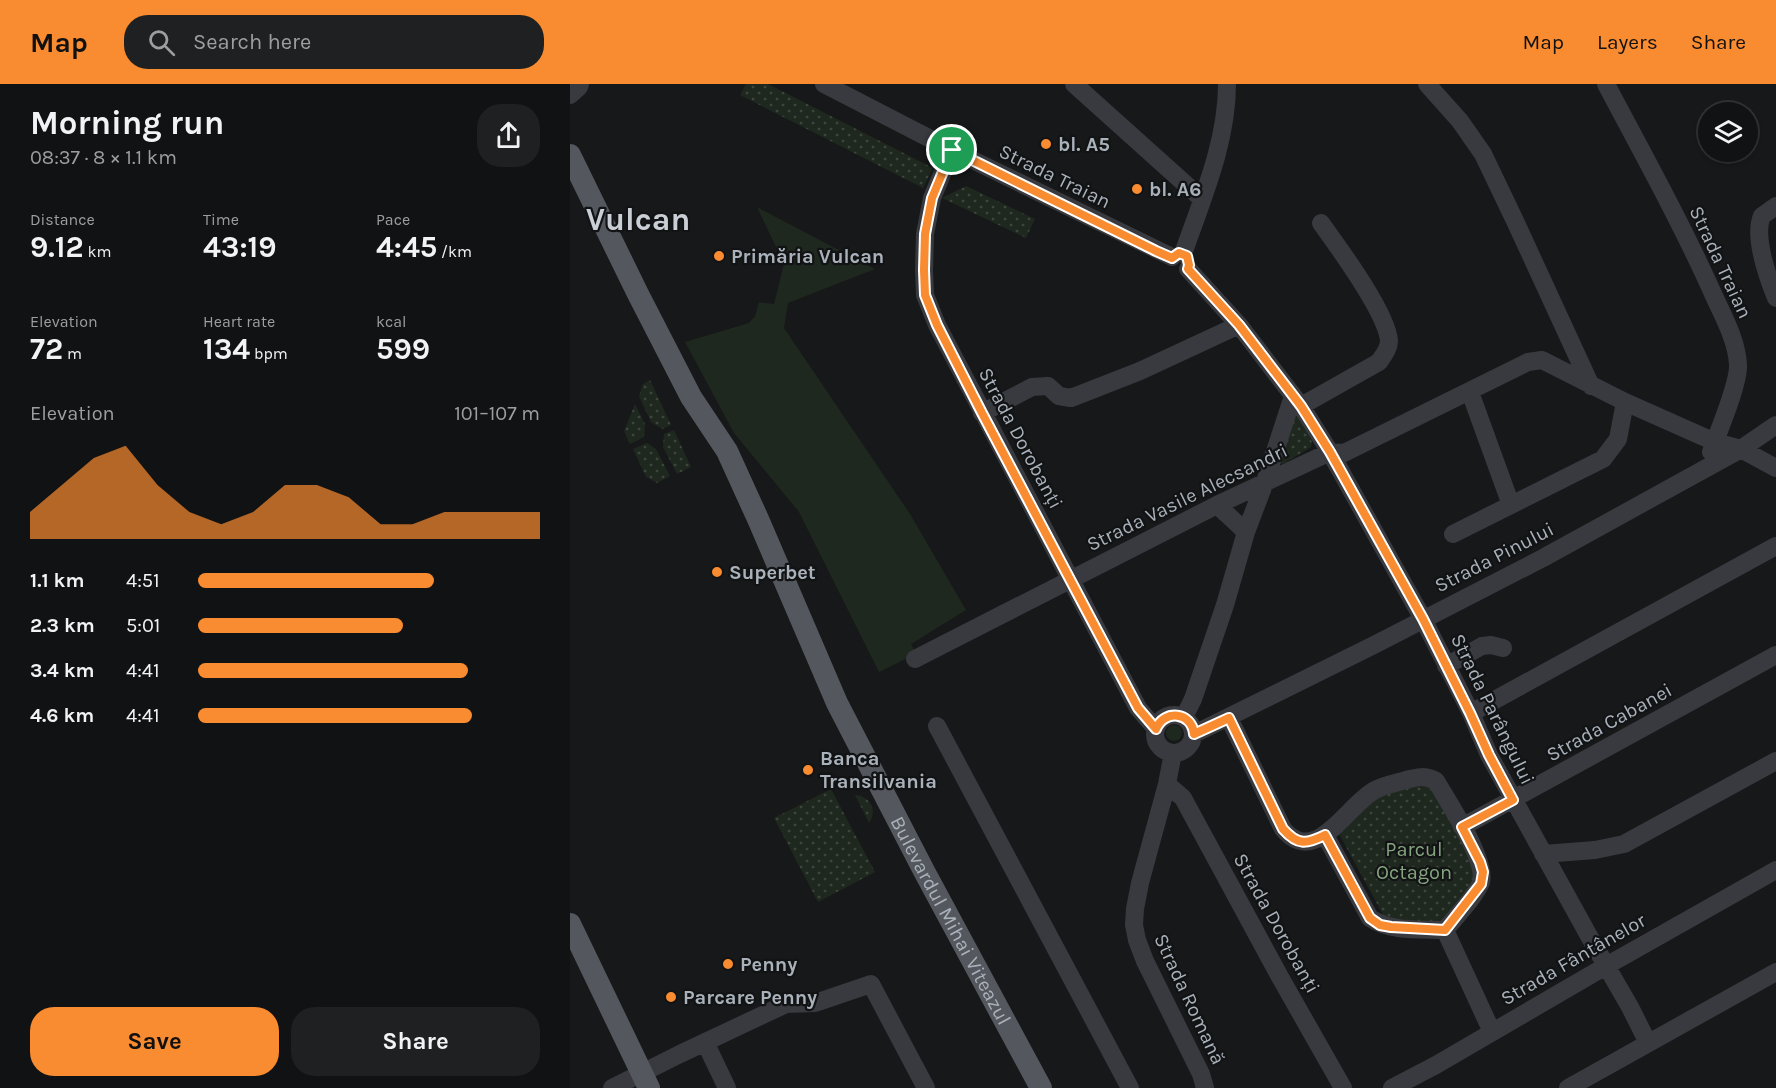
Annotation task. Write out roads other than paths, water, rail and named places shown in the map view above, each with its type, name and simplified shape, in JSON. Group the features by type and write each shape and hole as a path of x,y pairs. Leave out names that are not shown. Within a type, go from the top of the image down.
{"main road":[{"name":"Bulevardul Mihai Viteazul","path":"570,154 691,397 714,458 824,710 1026,1088"},
{"name":"Bulevardul Mihai Viteazul","path":"691,397 727,451 837,703 1041,1088"},
{"path":"570,924 645,1080"}],"street":[{"path":"570,95 580,84"},
{"name":"Strada Traian","path":"824,84 952,150 1181,260 1239,325 1297,401"},
{"path":"1074,84 1202,199"},
{"path":"1181,260 1218,149 1225,121 1227,84"},
{"path":"1427,84 1460,121 1483,154 1591,386"},
{"name":"Strada Traian","path":"1606,84 1703,272 1737,354 1738,368 1706,468"},
{"name":"Strada Dorobanți","path":"952,150 932,198 925,234 925,295 937,325 982,413 1138,708 1156,729"},
{"path":"1776,206 1762,216 1758,228 1768,279 1776,298"},
{"path":"1184,717 1193,699 1226,605 1246,532 1297,401 1379,362 1389,343 1386,329 1374,304 1352,267 1321,223"},
{"path":"982,413 1032,387 1048,386 1059,396 1071,398 1140,371 1239,325"},
{"name":"Strada Vasile Alecsandri","path":"915,659 1217,505 1330,452 1344,453 1535,360 1542,360 1591,386 1714,442 1742,448 1776,468"},
{"path":"1470,392 1511,505"},
{"name":"Strada Parângului","path":"1297,401 1330,452 1423,619 1489,755 1648,1043"},
{"path":"1453,534 1603,459 1618,439 1625,402"},
{"name":"Strada Pinului","path":"1194,734 1543,558 1742,448 1776,424"},
{"path":"1217,505 1246,532"},
{"path":"1470,713 1776,546"},
{"path":"1446,666 1482,646 1491,645 1503,648"},
{"name":"Strada Cabanei","path":"1462,827 1776,655"},
{"path":"1173,715 1184,717 1191,724 1194,734 1193,741 1185,750 1173,753 1163,749 1155,734 1162,719 1173,715"},
{"path":"1229,718 1283,829 1290,837 1300,842 1310,843 1325,835 1375,790 1421,776 1436,781 1462,827 1483,872 1481,884 1445,930"},
{"path":"937,726 1130,1088"},
{"name":"Strada Romană","path":"1173,753 1167,784 1140,883 1134,925 1145,961 1201,1074 1205,1088"},
{"path":"1543,854 1595,850 1624,844 1776,761"},
{"name":"Strada Dorobanți","path":"1167,784 1183,798 1343,1088"},
{"path":"1325,835 1370,918 1380,925 1391,927 1445,930"},
{"name":"Strada Fântânelor","path":"1392,1088 1776,870"},
{"path":"1445,930 1492,1032"},
{"path":"1568,1088 1776,972"},
{"path":"612,1088 645,1080 705,1042 786,1004 815,1003 871,984 926,1088"},
{"path":"705,1042 727,1088"}],"place":[{"name":"bl. A5","path":"1046,144"},
{"name":"bl. A6","path":"1137,189"},
{"name":"Primăria Vulcan","path":"719,256"},
{"name":"Superbet","path":"717,572"},
{"name":"Banca Transilvania","path":"808,770"},
{"name":"Penny","path":"728,964"},
{"name":"Parcare Penny","path":"671,997"}],"district":[{"name":"Vulcan","path":"638,219"}],"park label":[{"name":"Parcul Octagon","path":"1414,860"}]}
